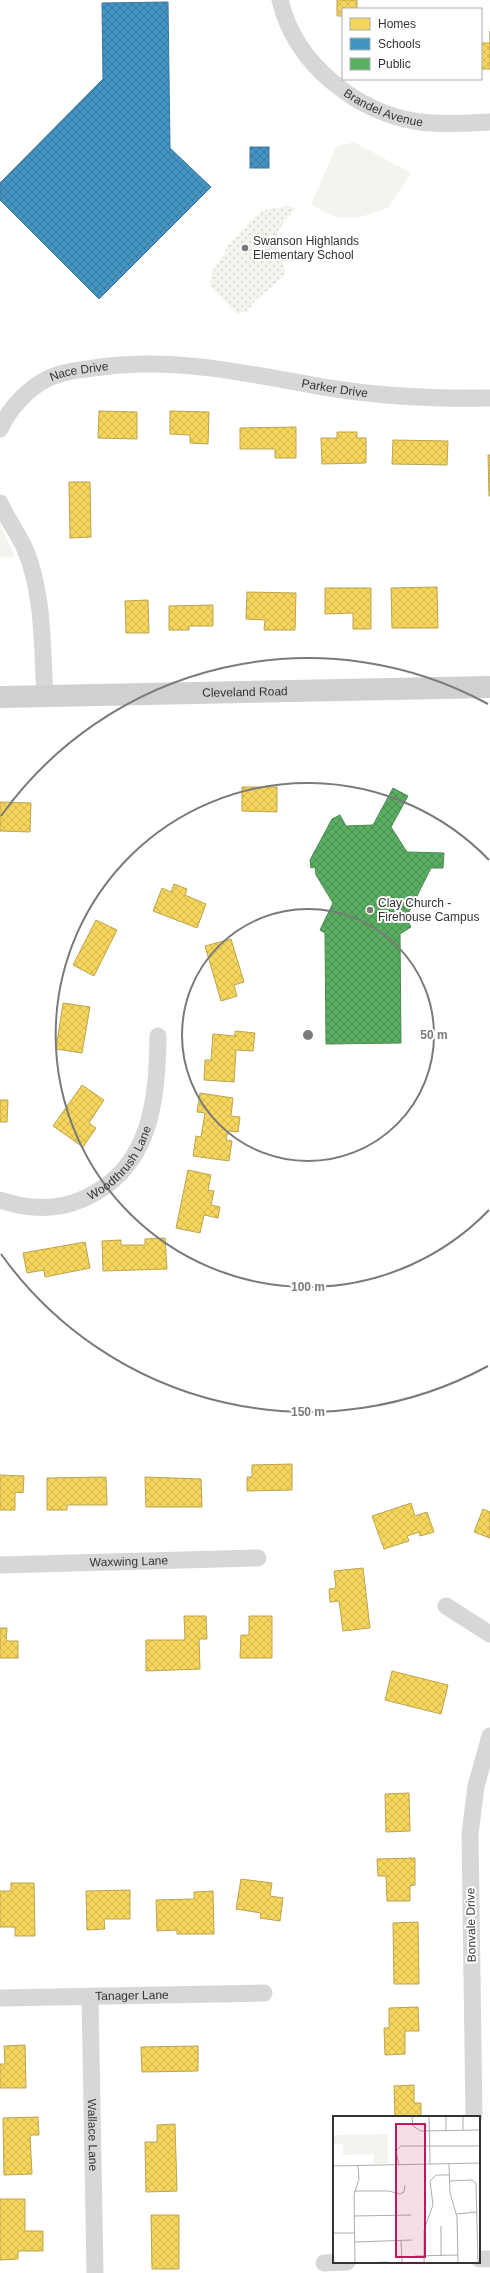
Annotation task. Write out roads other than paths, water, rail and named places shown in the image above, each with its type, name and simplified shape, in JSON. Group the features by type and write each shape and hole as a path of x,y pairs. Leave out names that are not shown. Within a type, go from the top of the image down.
{"main road":[{"name":"Cleveland Road","path":"0,697 490,687"}],"street":[{"name":"Brandel Avenue","path":"280,0 292,31 307,55 324,75 346,93 389,115 420,122 490,122"},
{"name":"Nace Drive","path":"0,429 16,404 47,379 74,370 117,364 181,365"},
{"name":"Parker Drive","path":"181,365 219,368 336,389 387,395 431,399 490,398"},
{"path":"0,503 24,547 33,571 40,627 45,696"},
{"name":"Woodthrush Lane","path":"0,1200 14,1205 34,1208 58,1206 76,1202 100,1192 119,1176 142,1144 150,1117 155,1089 158,1036"},
{"name":"Waxwing Lane","path":"0,1565 258,1558"},
{"path":"446,1606 490,1634"},
{"name":"Bonvale Drive","path":"474,2116 470,1834 476,1786 490,1736"},
{"name":"Tanager Lane","path":"0,1998 264,1993"},
{"name":"Wallace Lane","path":"90,1996 94,2273"},
{"path":"324,2262 333,2262"}],"place":[{"name":"Swanson Highlands Elementary School","path":"245,248"},
{"name":"Clay Church - Firehouse Campus","path":"370,910"}]}
